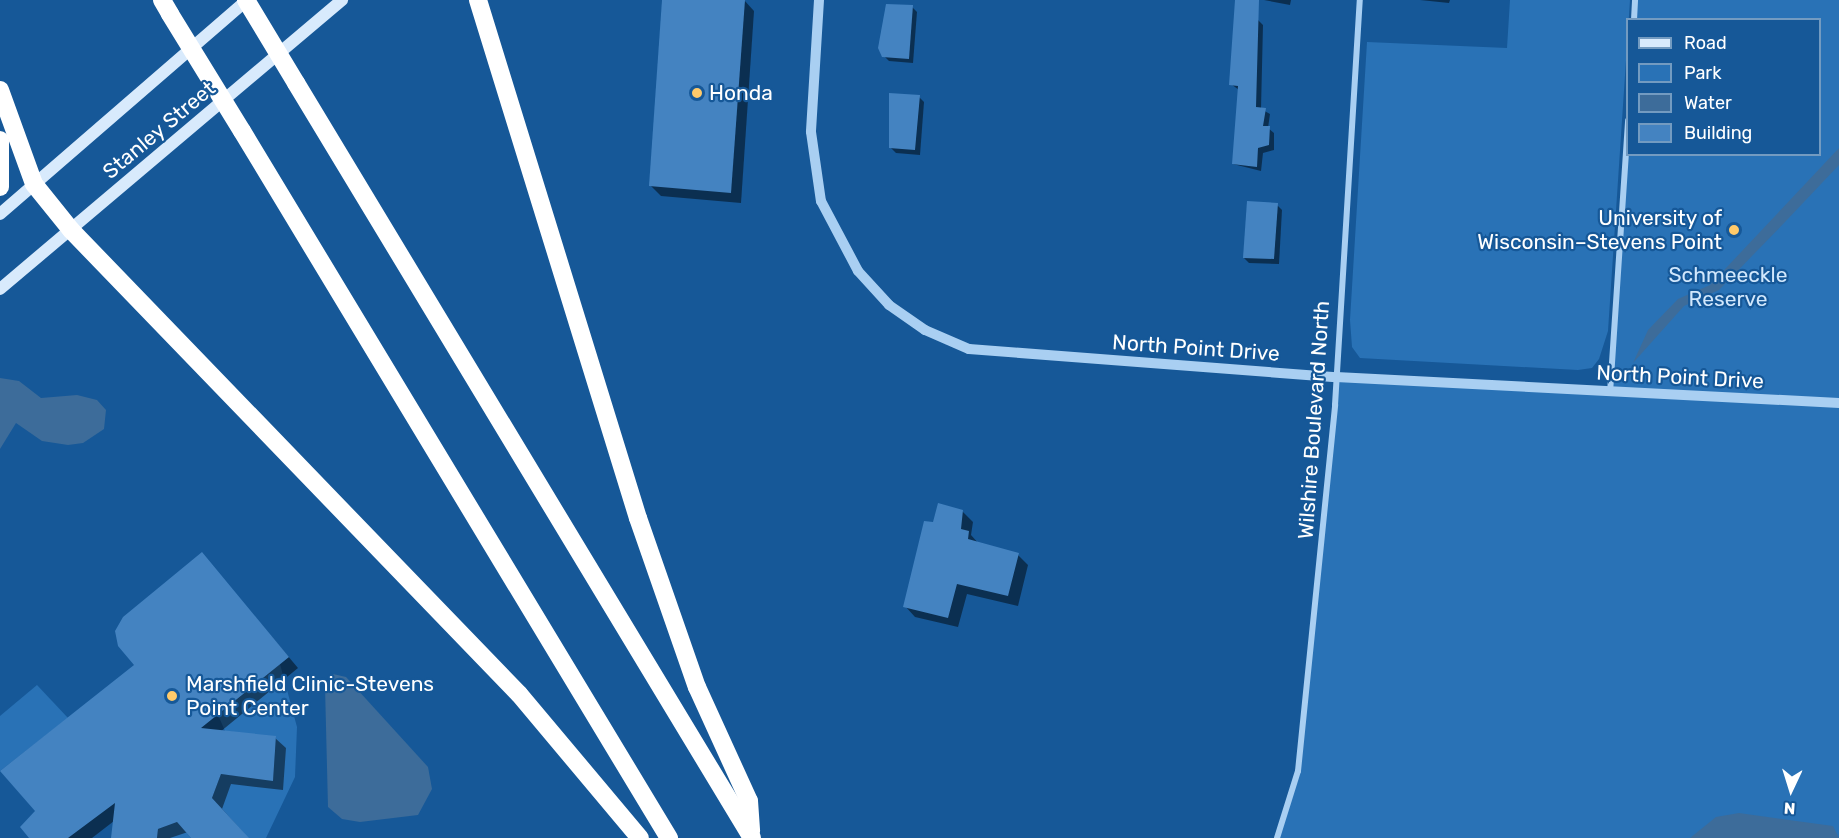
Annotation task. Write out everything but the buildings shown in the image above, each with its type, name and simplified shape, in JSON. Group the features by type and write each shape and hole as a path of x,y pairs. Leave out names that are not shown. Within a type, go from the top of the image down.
{"highway":[{"path":"247,0 752,837"},
{"path":"480,3 638,518 697,687 748,801 752,837"},
{"path":"166,7 669,838"},
{"path":"0,90 34,184 71,230 519,694 639,838"},
{"path":"0,140 0,187"}],"main road":[{"name":"Stanley Street","path":"0,214 247,0"},
{"name":"Stanley Street","path":"0,289 342,0"}],"street":[{"name":"North Point Drive","path":"819,0 813,168 835,231 858,271 889,305 925,330 990,352 1336,377 1610,393 1839,403"},
{"name":"Wilshire Boulevard North","path":"1277,838 1299,763 1336,377 1360,0"},
{"path":"1634,18 1635,0"},
{"path":"1610,393 1626,151"}],"green space":[{"path":"1510,0 1630,0 1629,18 1626,18 1626,60 1608,331 1599,359 1592,368 1578,370 1360,358 1352,347 1350,320 1367,42 1507,48"},
{"name":"Schmeeckle Reserve","path":"1635,0 1839,0 1839,838 1277,838 1298,771 1336,377 1610,393 1628,156 1821,156 1821,18 1634,18"},
{"path":"280,664 297,727 295,777 266,838 239,838 244,833 212,798 221,774 273,780 276,737 225,731 218,715"},
{"path":"37,685 68,718 0,771 0,716"},
{"path":"177,822 191,838 157,838 158,829"}],"water":[{"path":"1839,148 1839,165 1785,222 1719,290 1684,306 1633,363 1648,330 1678,299 1710,285"},
{"path":"0,378 19,381 41,398 77,395 97,400 106,410 104,429 83,443 68,445 42,441 16,423 0,449"},
{"path":"333,674 346,677 428,767 432,789 418,815 360,822 342,819 328,807 325,686"},
{"path":"1739,813 1833,826 1839,838 1690,838 1716,817"}],"place":[{"name":"Honda","path":"697,93"},
{"name":"University of Wisconsin–Stevens Point","path":"1734,230"},
{"name":"Marshfield Clinic-Stevens Point Center","path":"172,696"}]}
